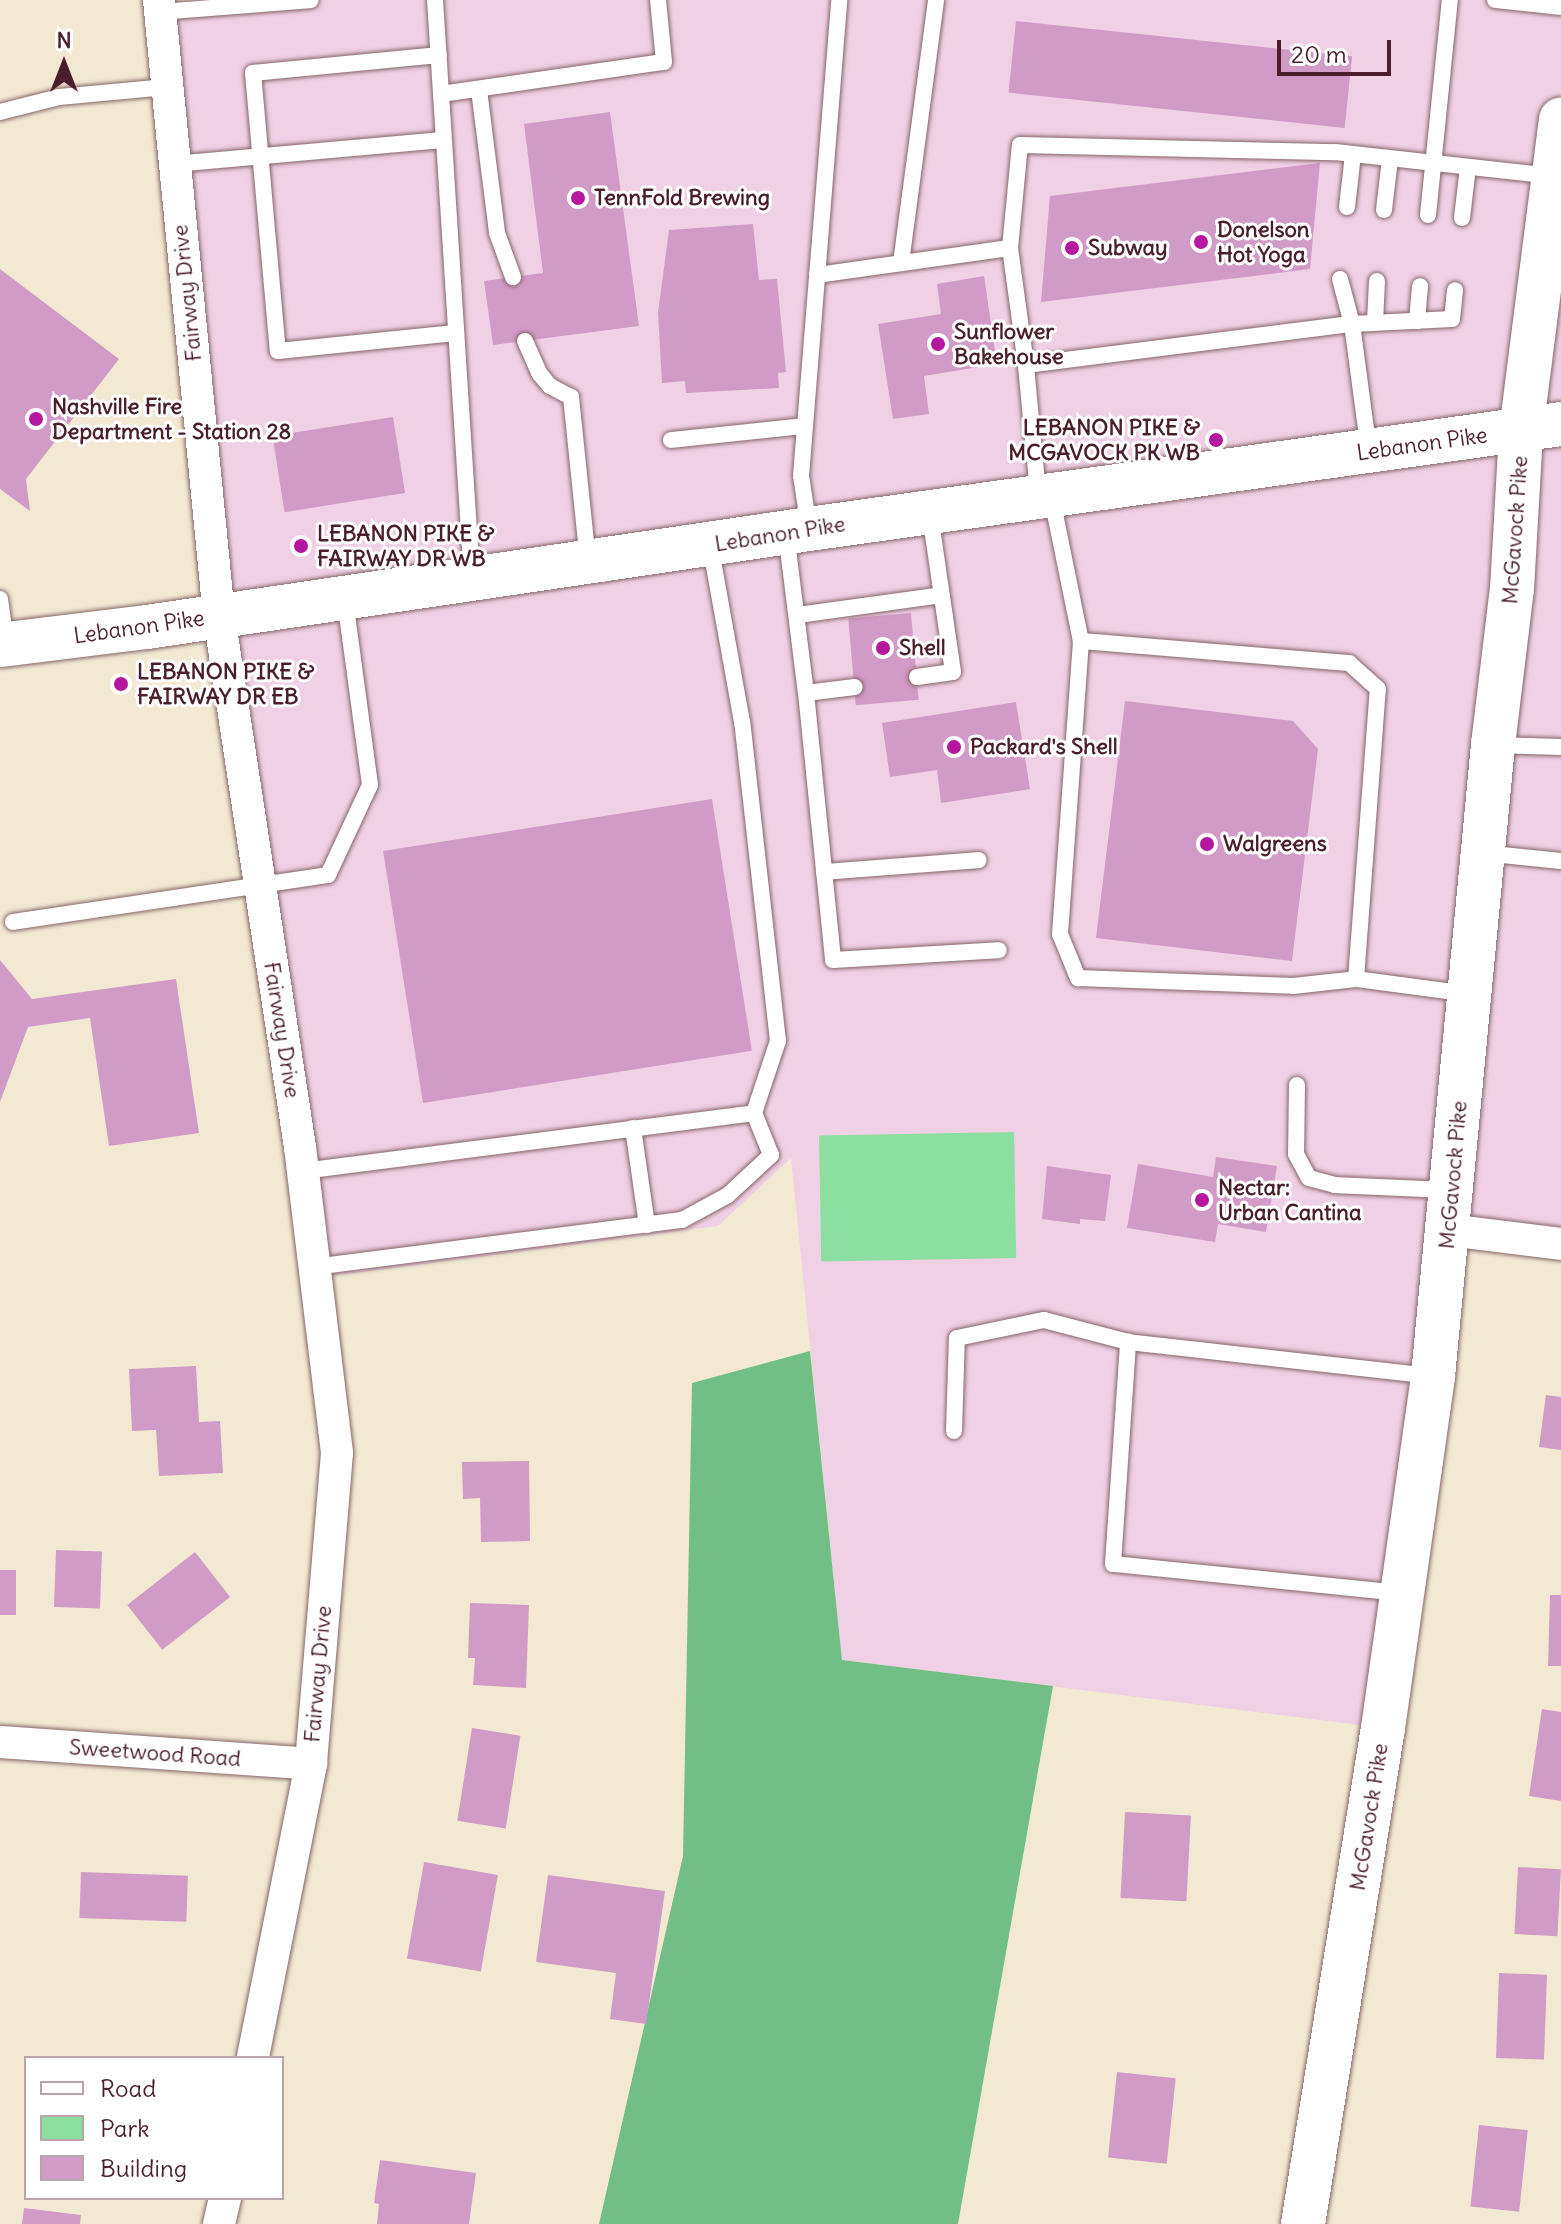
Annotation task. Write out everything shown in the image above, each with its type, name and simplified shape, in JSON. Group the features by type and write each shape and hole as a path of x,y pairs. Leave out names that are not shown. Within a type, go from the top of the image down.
{"main road":[{"name":"McGavock Pike","path":"1303,2224 1383,1728 1433,1376 1493,745 1512,589 1541,427 1554,176 1561,120"},
{"name":"Lebanon Pike","path":"3,644 219,616 1541,427"}],"street":[{"name":"Fairway Drive","path":"159,6 219,616 303,1171 337,1453 311,1764 253,2056"},
{"path":"1451,1210 1561,1244"},
{"name":"Sweetwood Road","path":"0,1742 311,1764"},
{"path":"219,2224 225,2200"}],"lane":[{"path":"159,6 311,0"},
{"path":"435,0 472,579"},
{"path":"441,94 664,62 658,0"},
{"path":"839,0 798,531 798,615 833,960 999,950"},
{"path":"901,263 936,0"},
{"path":"1428,215 1450,0"},
{"path":"1495,0 1561,7"},
{"path":"439,55 253,73 278,351 455,333"},
{"path":"0,112 59,97 167,87"},
{"path":"479,90 497,233 513,277"},
{"path":"174,164 443,140"},
{"path":"1469,994 1356,979 1293,986 1078,978 1060,934 1081,641 1045,498 1010,248 1020,145 1335,152 1554,176"},
{"path":"1347,207 1353,154"},
{"path":"1384,210 1390,159"},
{"path":"1462,218 1468,167"},
{"path":"817,275 1010,248"},
{"path":"1340,279 1352,324 1369,452"},
{"path":"1375,322 1377,281"},
{"path":"1417,321 1420,286"},
{"path":"1026,365 1352,324 1452,319 1455,290"},
{"path":"525,341 539,373 550,386 571,397 588,562"},
{"path":"671,440 804,426"},
{"path":"917,677 953,672 930,514"},
{"path":"314,1267 682,1220 728,1195 771,1155 754,1113 778,1041 742,722 710,545"},
{"path":"798,615 942,595"},
{"path":"13,922 328,875 370,785 345,598"},
{"path":"0,599 3,644"},
{"path":"1081,641 1349,663 1378,689 1356,979"},
{"path":"806,693 855,687"},
{"path":"1493,745 1561,747"},
{"path":"1482,853 1561,861"},
{"path":"824,872 979,860"},
{"path":"1297,1085 1296,1154 1309,1178 1451,1210"},
{"path":"303,1171 754,1113"},
{"path":"633,1128 647,1225"},
{"path":"954,1431 957,1338 1044,1320 1128,1342 1433,1376"},
{"path":"1128,1342 1113,1564 1401,1593"}],"shaded area":[{"path":"311,0 1561,0 1561,88 1540,266 1561,121 1561,1244 1465,1232 1383,1728 842,1660 791,1158 718,1226 316,1278 160,13"}],"green space":[{"path":"1014,1132 1016,1258 821,1261 819,1135"},
{"path":"810,1351 842,1660 1053,1686 958,2224 599,2224 683,1856 692,1383"}],"building":[{"path":"1016,21 1352,56 1345,128 1008,93"},
{"name":"TennFold Brewing","path":"610,112 639,326 493,345 484,281 543,273 524,124"},
{"path":"1320,163 1310,269 1041,302 1050,196"},
{"path":"753,224 759,280 777,279 786,372 778,373 779,388 686,393 685,381 662,383 658,313 669,230"},
{"name":"Nashville Fire Department - Station 28","path":"0,269 119,359 26,479 30,511 0,489"},
{"name":"Sunflower Bakehouse","path":"984,276 997,364 924,376 929,414 893,419 878,324 941,314 937,284"},
{"path":"393,417 405,493 285,512 273,436"},
{"name":"Shell","path":"911,613 919,700 856,705 848,618"},
{"name":"Walgreens","path":"1125,701 1293,721 1318,749 1292,961 1096,938"},
{"name":"Packard's Shell","path":"1016,702 1030,789 941,803 937,770 890,777 882,723"},
{"path":"712,799 752,1051 423,1103 383,851"},
{"path":"0,960 32,999 176,979 199,1133 109,1146 90,1018 28,1027 0,1102"},
{"name":"Nectar: Urban Cantina","path":"1216,1157 1277,1166 1266,1232 1218,1224 1215,1242 1127,1228 1138,1164 1213,1177"},
{"path":"1047,1166 1111,1175 1105,1221 1080,1219 1080,1224 1042,1219"},
{"path":"196,1366 199,1422 220,1421 223,1473 159,1476 156,1430 132,1431 129,1369"},
{"path":"1546,1395 1561,1397 1561,1450 1539,1447"},
{"path":"529,1461 530,1541 481,1542 480,1498 463,1499 462,1462"},
{"path":"56,1550 102,1552 100,1609 54,1607"},
{"path":"195,1552 230,1597 162,1650 127,1605"},
{"path":"0,1570 16,1570 16,1615 0,1615"},
{"path":"1550,1595 1561,1595 1561,1666 1548,1666"},
{"path":"470,1603 529,1605 526,1688 473,1685 475,1658 468,1658"},
{"path":"1542,1709 1561,1712 1561,1801 1529,1796"},
{"path":"472,1728 520,1736 506,1829 457,1821"},
{"path":"1125,1812 1191,1815 1186,1901 1120,1898"},
{"path":"424,1862 498,1875 481,1972 407,1959"},
{"path":"1518,1867 1561,1869 1557,1936 1514,1934"},
{"path":"81,1872 188,1876 186,1922 79,1918"},
{"path":"548,1875 665,1891 646,2024 610,2019 616,1973 536,1962"},
{"path":"1499,1973 1547,1975 1544,2060 1496,2058"},
{"path":"1117,2072 1176,2078 1167,2164 1108,2158"},
{"path":"1479,2125 1528,2130 1519,2212 1470,2207"},
{"path":"380,2160 476,2173 469,2224 377,2224 379,2204 374,2203"},
{"path":"24,2208 81,2215 80,2224 22,2224"}],"place":[{"name":"TennFold Brewing","path":"578,198"},
{"name":"Donelson Hot Yoga","path":"1201,242"},
{"name":"Subway","path":"1072,248"},
{"name":"Sunflower Bakehouse","path":"938,344"},
{"name":"Nashville Fire Department - Station 28","path":"36,419"},
{"name":"LEBANON PIKE & MCGAVOCK PK WB","path":"1216,440"},
{"name":"LEBANON PIKE & FAIRWAY DR WB","path":"301,546"},
{"name":"Shell","path":"883,648"},
{"name":"LEBANON PIKE & FAIRWAY DR EB","path":"121,684"},
{"name":"Packard's Shell","path":"954,747"},
{"name":"Walgreens","path":"1207,844"},
{"name":"Nectar: Urban Cantina","path":"1202,1200"}]}
